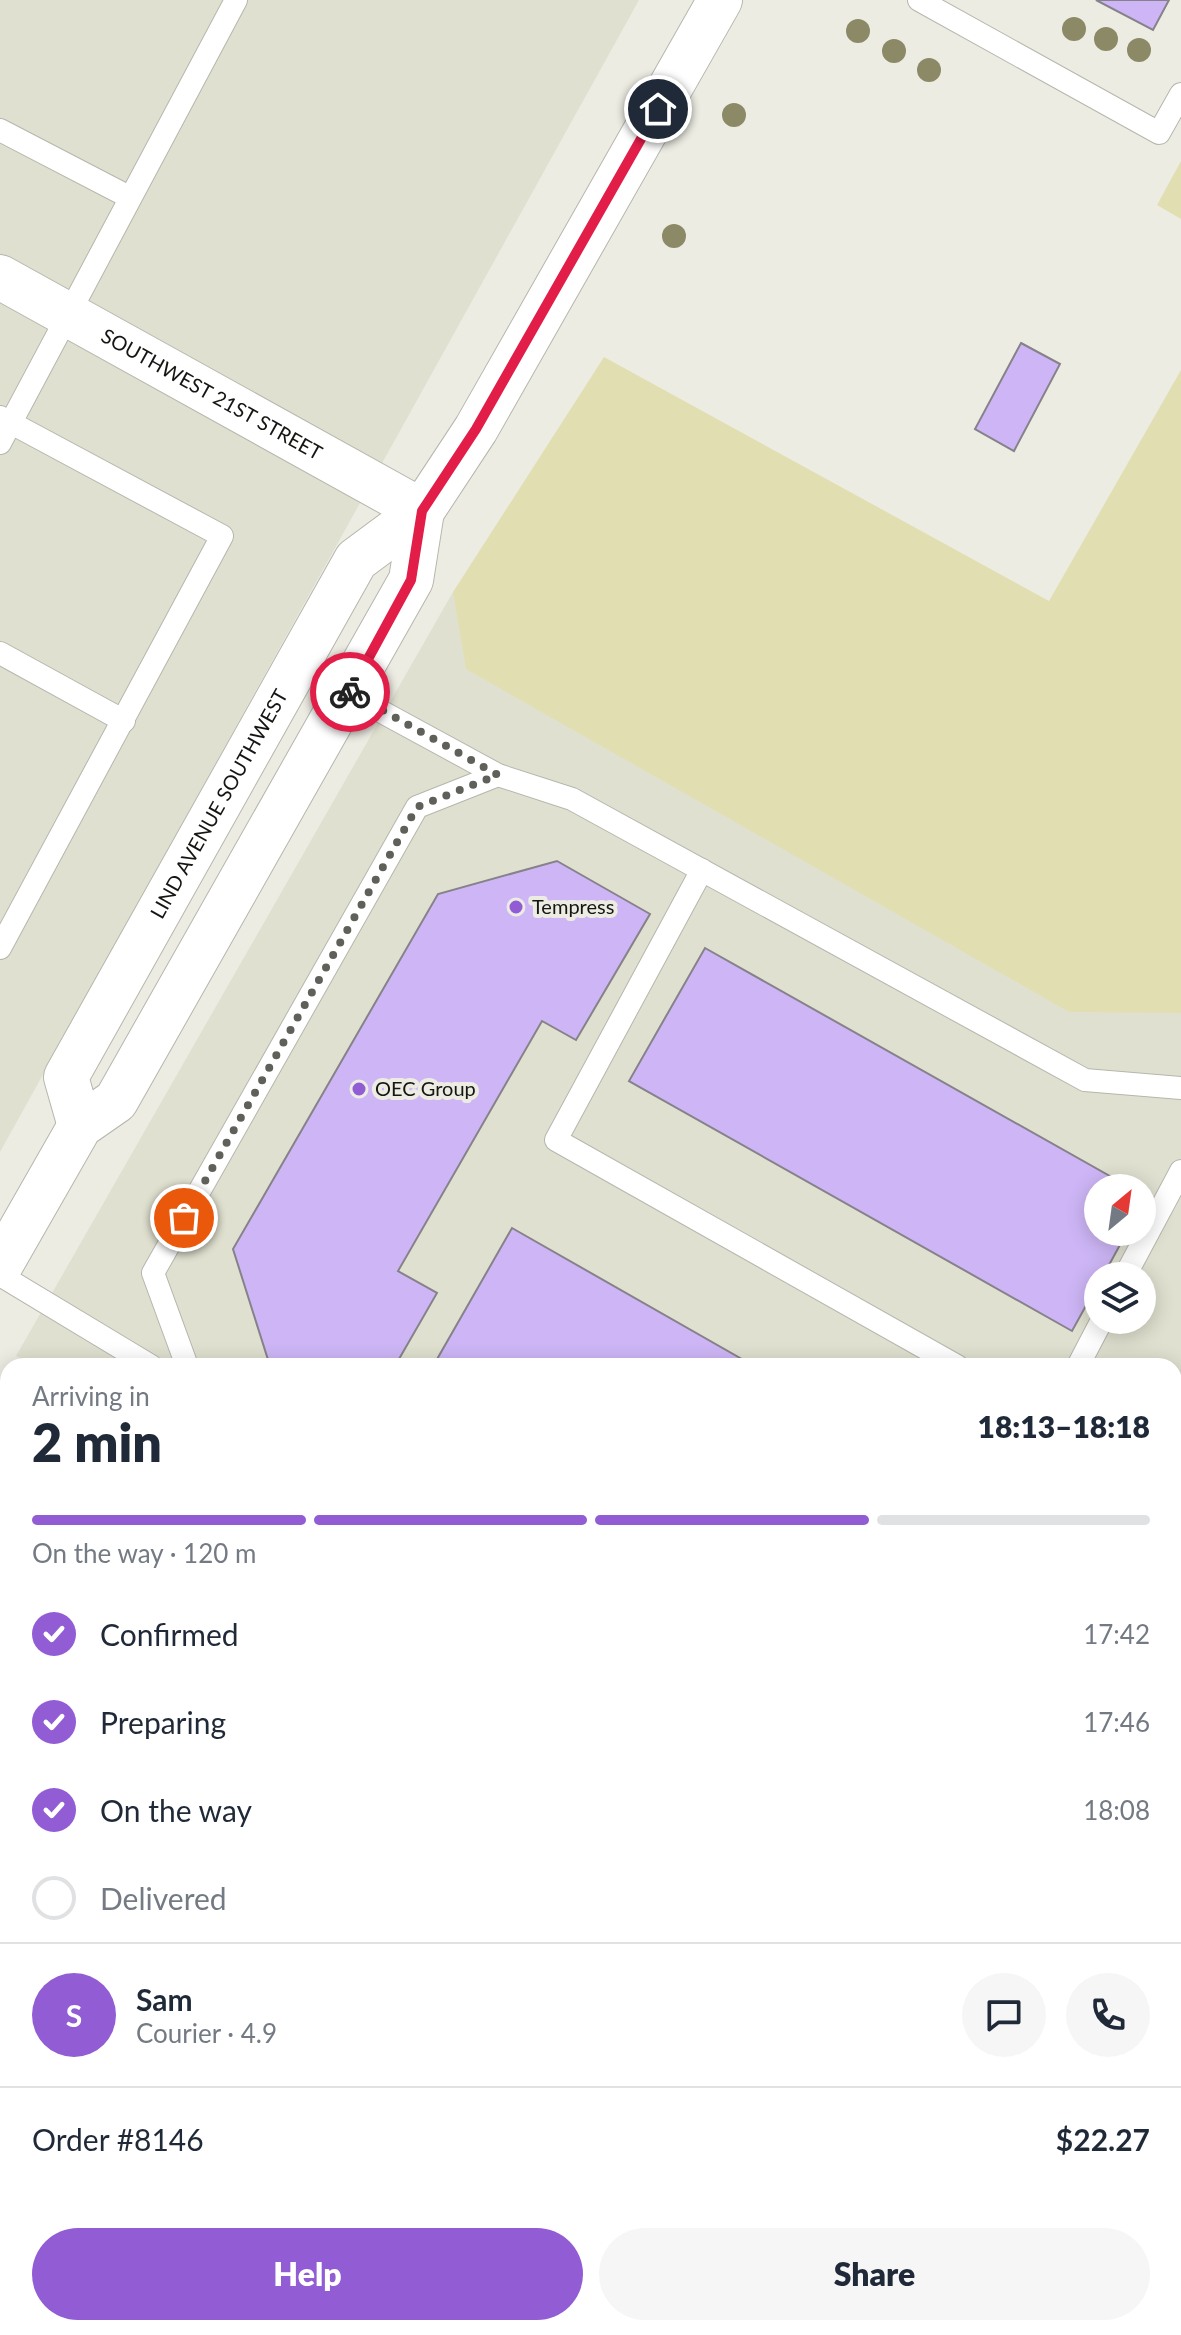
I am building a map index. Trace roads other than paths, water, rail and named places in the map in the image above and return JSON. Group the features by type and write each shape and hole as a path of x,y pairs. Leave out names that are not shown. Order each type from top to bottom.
{"main road":[{"name":"LIND AVENUE SOUTHWEST","path":"80,1126 66,1077 356,560 422,511 476,429 720,0"},
{"name":"SOUTHWEST 21ST STREET","path":"0,277 422,511"},
{"name":"LIND AVENUE SOUTHWEST","path":"0,1266 80,1126 116,1101 349,694 411,580 422,511"}],"lane":[{"path":"0,948 222,536 3,427 236,0"},
{"path":"919,0 1159,133 1181,94"},
{"path":"0,130 129,197"},
{"path":"0,653 124,721"},
{"path":"349,694 498,775 572,799 1085,1080 1181,1088"},
{"path":"184,1358 153,1273 417,807 498,775"},
{"path":"702,870 556,1140 943,1358"},
{"path":"1132,1262 1181,1171"},
{"path":"0,1275 138,1358"},
{"path":"1082,1358 1095,1334"}],"place":[{"name":"Tempress","path":"516,907"},
{"name":"OEC Group","path":"359,1089"}]}
